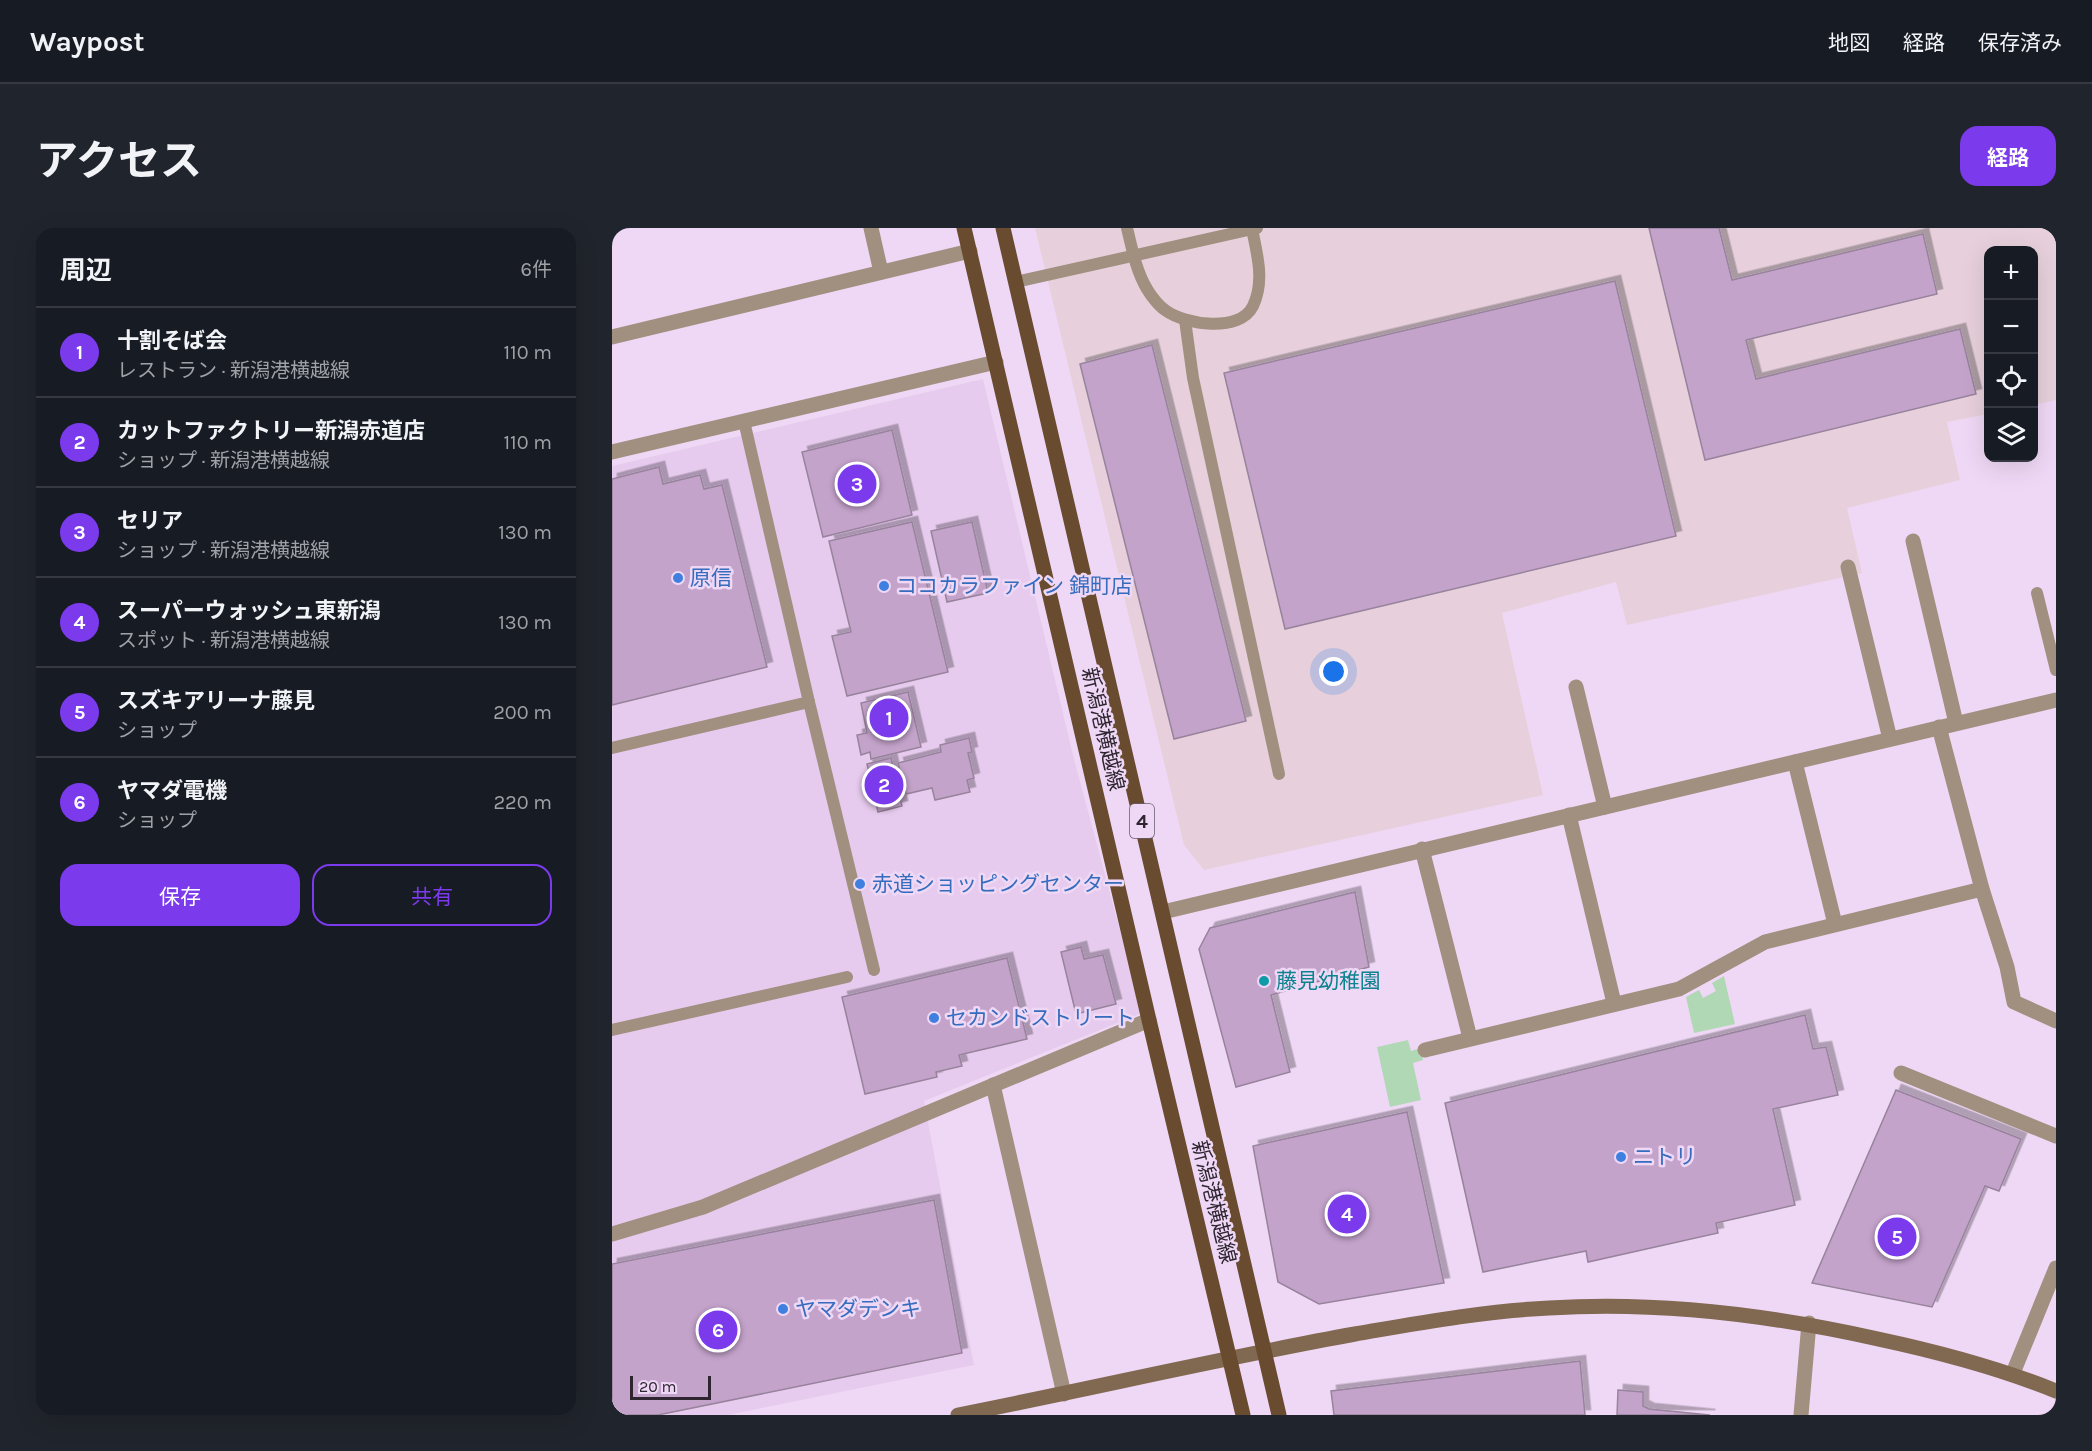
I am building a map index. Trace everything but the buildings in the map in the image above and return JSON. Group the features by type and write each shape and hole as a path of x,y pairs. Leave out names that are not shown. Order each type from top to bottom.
{"main road":[{"name":"新潟港横越線","path":"964,228 1244,1415"},
{"name":"新潟港横越線","path":"1003,228 1279,1415"}],"street":[{"path":"871,228 881,272"},
{"path":"612,337 970,251"},
{"path":"612,452 996,362"},
{"path":"1912,541 1956,723"},
{"path":"1848,567 1890,739"},
{"path":"1576,687 1605,807"},
{"path":"1163,912 2056,699"},
{"path":"1939,727 1982,889 2007,967 2014,1002 2056,1021"},
{"path":"1795,762 1835,924"},
{"path":"1569,815 1614,1003"},
{"path":"1422,849 1470,1038"},
{"path":"1425,1050 1679,989 1765,942 1982,889"},
{"path":"612,1234 703,1207 1149,1020"},
{"path":"1901,1073 2056,1136"},
{"path":"993,1085 1064,1394"},
{"path":"2013,1373 2056,1268"},
{"path":"958,1415 1265,1350 1456,1316 1551,1307 1636,1307 1728,1313 1809,1323 1909,1345 2013,1373 2056,1391"},
{"path":"1801,1415 1809,1323"}],"lane":[{"path":"1016,282 1134,256 1255,229 1259,276 1258,292 1252,308 1241,319 1214,325 1185,320 1164,310 1147,289 1134,256 1127,228"},
{"path":"1185,320 1193,378 1279,774"},
{"path":"744,421 874,970"},
{"path":"2037,593 2056,670"},
{"path":"612,748 809,702"},
{"path":"612,1030 847,977"}],"shaded area":[{"path":"1035,228 2056,228 2056,400 2038,404 2038,246 1984,246 1984,415 1947,422 1960,480 1847,508 1862,573 1627,625 1616,582 1502,613 1543,795 1204,870 1184,845"},
{"name":"赤道ショッピングセンター","path":"983,379 1073,755 1142,1013 924,1101 974,1365 728,1415 612,1415 612,466"}],"green space":[{"path":"1724,976 1735,1024 1694,1033 1686,997 1699,990 1703,998 1716,991 1712,983"},
{"path":"1408,1040 1411,1051 1421,1048 1423,1060 1413,1063 1421,1100 1390,1107 1377,1047"}],"place":[{"name":"セリア","path":"857,484"},
{"name":"原信","path":"678,578"},
{"name":"ココカラファイン 錦町店","path":"884,586"},
{"name":"十割そば会","path":"889,718"},
{"name":"カットファクトリー新潟赤道店","path":"884,785"},
{"name":"赤道ショッピングセンター","path":"860,884"},
{"name":"藤見幼稚園","path":"1264,981"},
{"name":"セカンドストリート","path":"934,1018"},
{"name":"ニトリ","path":"1621,1157"},
{"name":"スーパーウォッシュ東新潟","path":"1347,1214"},
{"name":"スズキアリーナ藤見","path":"1897,1237"},
{"name":"ヤマダデンキ","path":"783,1309"},
{"name":"ヤマダ電機","path":"718,1330"}]}
